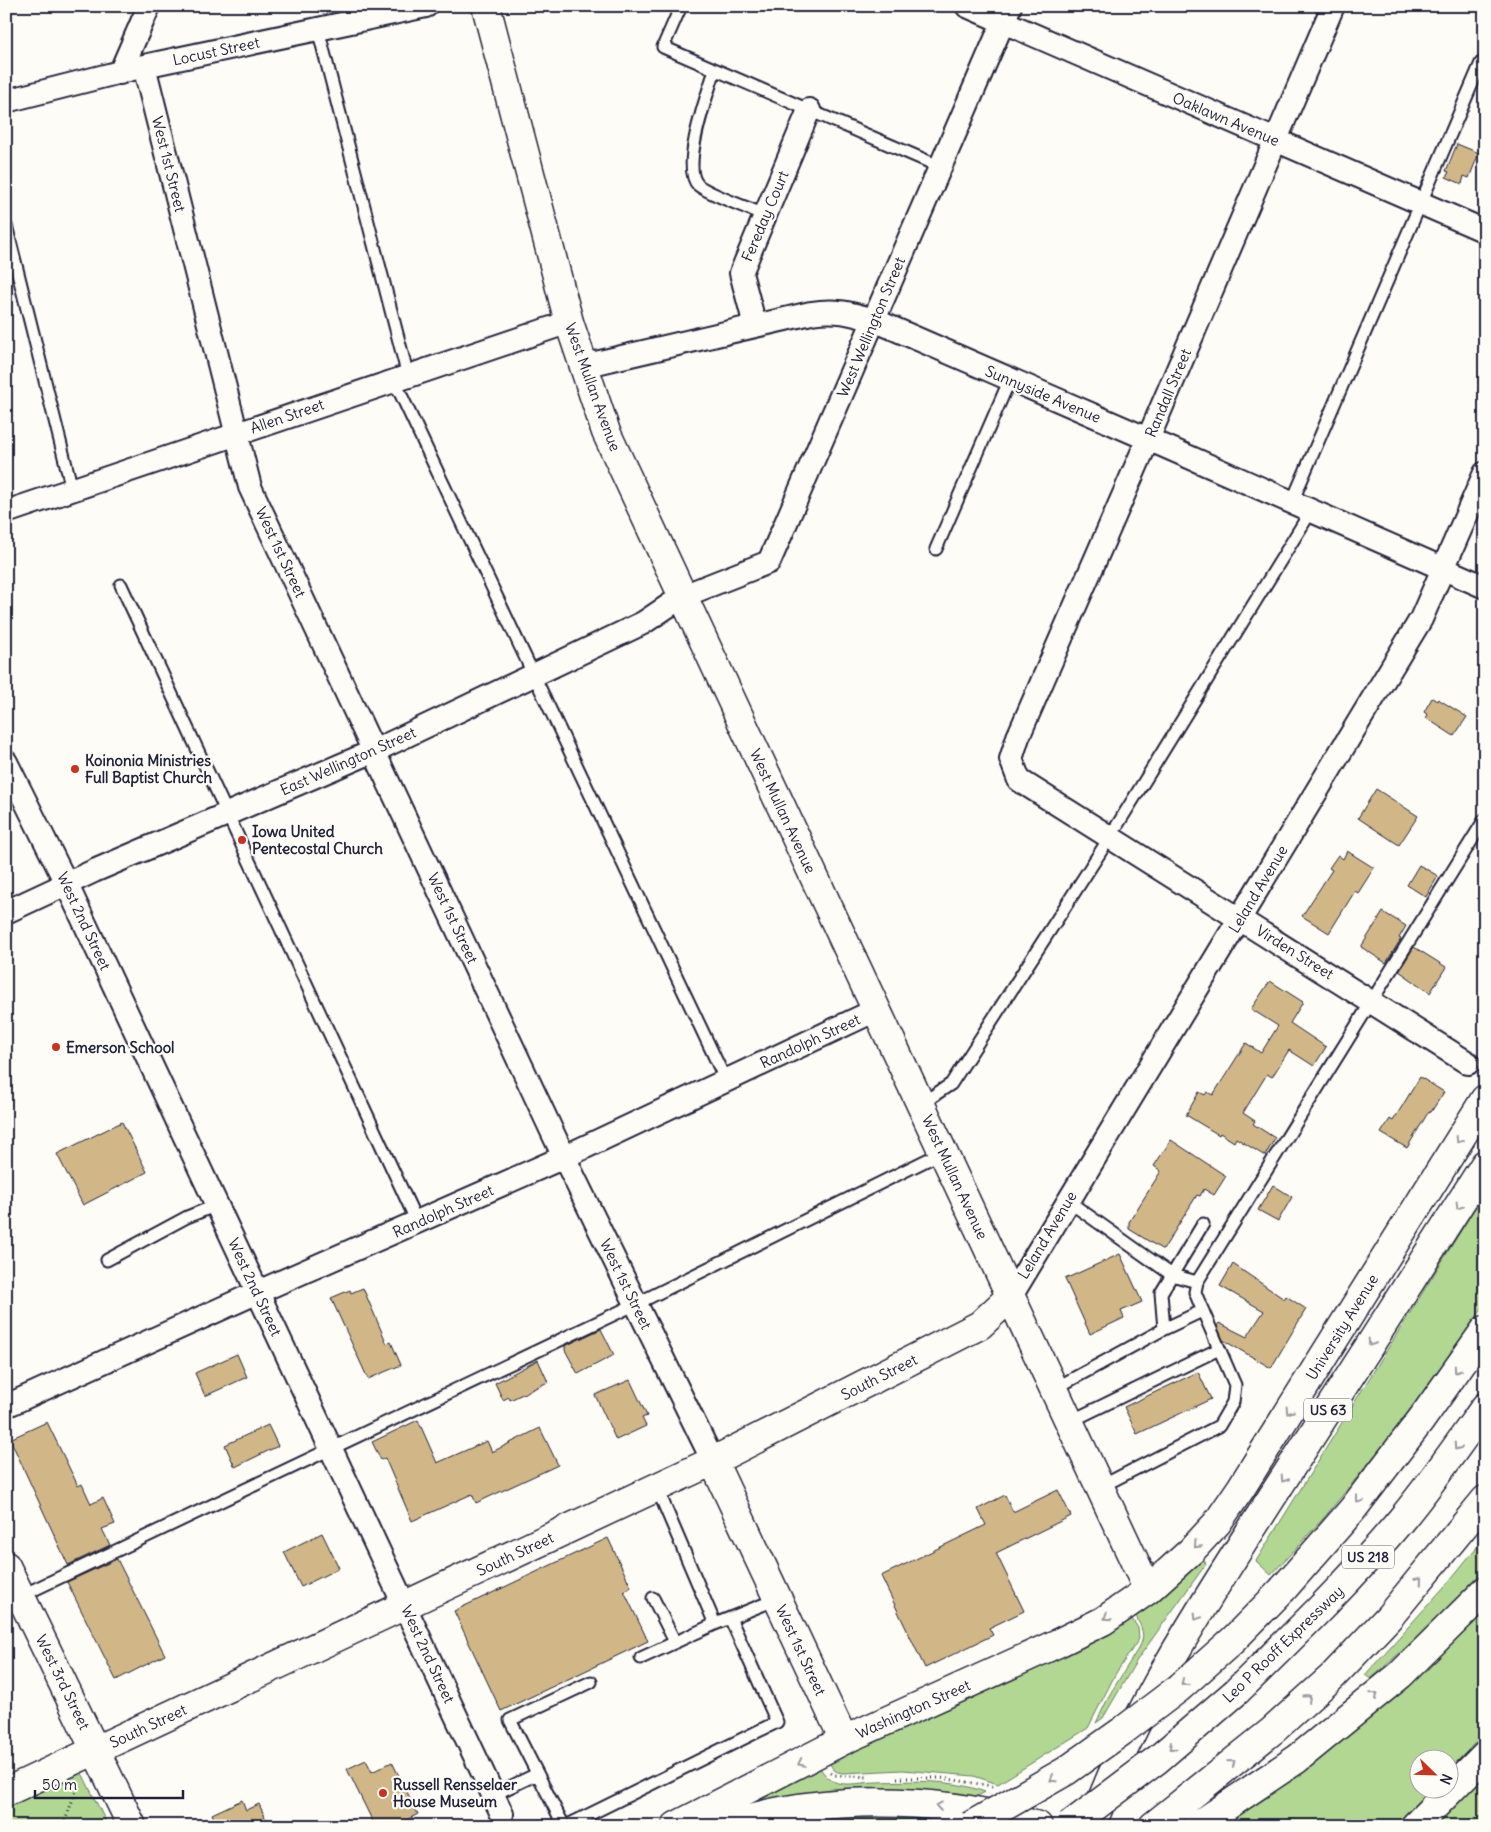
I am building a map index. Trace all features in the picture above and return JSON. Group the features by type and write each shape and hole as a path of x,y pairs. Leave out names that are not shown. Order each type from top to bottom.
{"main road":[{"name":"West Mullan Avenue","path":"486,6 568,322 606,432 1148,1590"},
{"name":"University Avenue","path":"1148,1590 1191,1551 1217,1523 1241,1488 1485,1098"},
{"name":"US 63","path":"1092,1826 1104,1792 1138,1719 1173,1656 1228,1566 1485,1164"},
{"name":"South Street","path":"6,1792 713,1461 980,1326 1011,1296"},
{"path":"970,1826 1066,1771 1179,1688 1233,1640 1283,1589 1352,1510 1421,1420 1485,1330"},
{"name":"Leo P Rooff Expressway","path":"1069,1826 1158,1759 1236,1692 1348,1580 1395,1526 1453,1453 1485,1407"},
{"name":"West 1st Street","path":"713,1461 844,1740"},
{"path":"1153,1826 1272,1731 1332,1677 1389,1617 1485,1500"},
{"name":"West 3rd Street","path":"6,1566 14,1600 96,1750 132,1826"},
{"name":"Washington Street","path":"676,1826 844,1740 1103,1621 1148,1590"},
{"path":"1197,1826 1297,1760 1400,1675 1485,1591"},
{"path":"1415,1826 1485,1755"},
{"path":"722,1826 746,1818 806,1808 864,1802 929,1804 976,1811 1038,1826"}],"street":[{"path":"120,73 149,6"},
{"name":"Locust Street","path":"6,101 144,66 426,6"},
{"name":"Oaklawn Avenue","path":"968,6 1007,14 1276,140 1485,231"},
{"name":"Randall Street","path":"1019,780 1012,759 1018,737 1333,6"},
{"name":"West Wellington Street","path":"683,596 769,562 1007,14"},
{"name":"West 1st Street","path":"144,66 250,487 564,1157 713,1461"},
{"name":"Fereday Court","path":"755,325 741,273 809,110"},
{"name":"Sunnyside Avenue","path":"583,366 755,325 828,310 846,311 874,320 1485,587"},
{"name":"Allen Street","path":"6,512 568,322"},
{"name":"Leland Avenue","path":"1011,1296 1422,619 1485,472"},
{"name":"East Wellington Street","path":"6,912 66,883 374,751 643,623 683,596"},
{"name":"West 2nd Street","path":"6,762 66,883 497,1805"},
{"name":"Virden Street","path":"1019,780 1468,1063"},
{"name":"Randolph Street","path":"6,1406 564,1157 876,1010"}],"lane":[{"path":"681,6 663,47 941,167"},
{"path":"318,29 401,378 535,674 726,1081"},
{"path":"921,1104 951,1084 1110,837 1301,507 1422,204 1481,63"},
{"path":"714,70 692,151 692,173 698,185 765,215"},
{"path":"6,225 72,489"},
{"path":"936,549 1010,380"},
{"path":"121,585 417,1222"},
{"path":"1100,1488 1219,1426 1233,1402 1235,1385 1202,1311 1195,1292 1197,1282 1485,819"},
{"path":"14,1600 636,1304 943,1152"},
{"path":"1068,1201 1172,1275 1197,1282"},
{"path":"107,1260 187,1217 217,1205"},
{"path":"1164,1329 1161,1293 1203,1224"},
{"path":"1054,1389 1164,1329 1202,1311"},
{"path":"1070,1422 1219,1349"},
{"path":"657,1488 714,1624"},
{"path":"653,1598 675,1642"},
{"path":"642,1658 714,1624 777,1599"},
{"path":"592,1682 510,1720 565,1826 777,1722 730,1618"},
{"path":"497,1805 537,1774"}],"path":[{"path":"63,1826 77,1788"}],"green space":[{"path":"1485,1192 1485,1304 1457,1346 1386,1442 1323,1519 1271,1575 1256,1561"},
{"path":"1485,1537 1485,1569 1428,1627 1371,1679 1365,1675 1445,1586"},
{"path":"1203,1558 1206,1564 1137,1660 1103,1718 1096,1723 1110,1694 1141,1644 1143,1635 1135,1613"},
{"path":"1485,1606 1485,1736 1458,1763 1458,1750 1408,1750 1408,1800 1421,1800 1396,1826 1221,1826"},
{"path":"1130,1616 1138,1628 1139,1639 1116,1673 1088,1728 998,1784 974,1776 903,1770 843,1773 835,1771 831,1766 829,1761"},
{"path":"818,1765 829,1778 842,1784 918,1781 959,1785 985,1792 978,1796 910,1789 863,1790 722,1814"},
{"path":"80,1769 108,1826 6,1826 6,1803"},
{"path":"1485,1772 1485,1826 1431,1826 1458,1800"},
{"path":"882,1813 934,1818 919,1826 775,1826"}],"building":[{"path":"1457,144 1479,153 1469,178 1464,176 1462,184 1446,177 1449,172 1446,171"},
{"path":"1432,698 1437,701 1438,699 1467,717 1454,736 1426,718 1428,715 1424,712"},
{"path":"1376,789 1418,816 1399,845 1358,818"},
{"path":"1347,851 1374,868 1358,893 1355,891 1329,933 1302,916 1332,870 1329,868 1338,855 1343,859"},
{"path":"1419,865 1438,876 1426,897 1407,885"},
{"path":"1383,912 1406,926 1399,938 1401,939 1386,963 1361,947"},
{"path":"1414,947 1446,967 1430,993 1399,971"},
{"path":"1270,981 1303,1002 1290,1023 1326,1047 1314,1066 1289,1050 1272,1077 1267,1074 1243,1113 1255,1121 1253,1124 1275,1138 1265,1156 1236,1138 1234,1142 1186,1115 1199,1092 1205,1095 1207,1092 1213,1095 1246,1043 1261,1053 1278,1026 1251,1009"},
{"path":"1420,1077 1444,1092 1431,1112 1429,1111 1407,1148 1381,1133 1390,1119 1393,1121"},
{"path":"122,1122 147,1172 83,1205 57,1154"},
{"path":"1171,1140 1226,1176 1214,1195 1204,1189 1200,1196 1197,1195 1163,1250 1129,1229 1129,1222 1161,1171 1154,1166"},
{"path":"1273,1185 1292,1197 1278,1221 1258,1210"},
{"path":"1120,1254 1142,1302 1121,1311 1124,1318 1090,1334 1065,1279"},
{"path":"1233,1264 1284,1299 1286,1296 1306,1309 1271,1368 1223,1340 1217,1326 1219,1323 1247,1337 1264,1311 1220,1286"},
{"path":"363,1288 387,1344 391,1342 401,1365 368,1379 331,1298 350,1290 351,1293"},
{"path":"601,1329 614,1355 578,1374 565,1350 565,1346"},
{"path":"237,1354 247,1377 205,1396 195,1373"},
{"path":"538,1360 548,1382 510,1400 509,1397 503,1400 495,1383"},
{"path":"1198,1372 1211,1399 1137,1434 1124,1407"},
{"path":"630,1380 647,1416 642,1418 646,1426 616,1440 595,1395"},
{"path":"418,1420 437,1463 487,1441 492,1452 540,1428 558,1465 476,1503 472,1494 412,1521 385,1458 381,1460 372,1442"},
{"path":"47,1422 78,1486 82,1484 91,1504 103,1498 115,1524 102,1529 110,1545 68,1565 10,1439"},
{"path":"268,1425 278,1446 235,1467 225,1445"},
{"path":"1058,1490 1071,1516 996,1553 1024,1611 989,1628 993,1635 925,1668 881,1576 986,1525 978,1509 1005,1495 1013,1512"},
{"path":"322,1533 339,1568 301,1587 284,1552"},
{"path":"608,1538 631,1587 624,1591 648,1641 501,1711 454,1611"},
{"path":"117,1559 165,1655 116,1680 67,1582"},
{"name":"Russell Rensselaer House Museum","path":"366,1760 372,1772 392,1762 418,1814 395,1826 375,1826 347,1769"},
{"path":"242,1800 246,1810 259,1804 269,1826 209,1826 216,1823 212,1814"}],"place":[{"name":"Koinonia Ministries Full Baptist Church","path":"75,769"},
{"name":"Iowa United Pentecostal Church","path":"242,840"},
{"name":"Emerson School","path":"56,1047"},
{"name":"Russell Rensselaer House Museum","path":"383,1793"}]}
